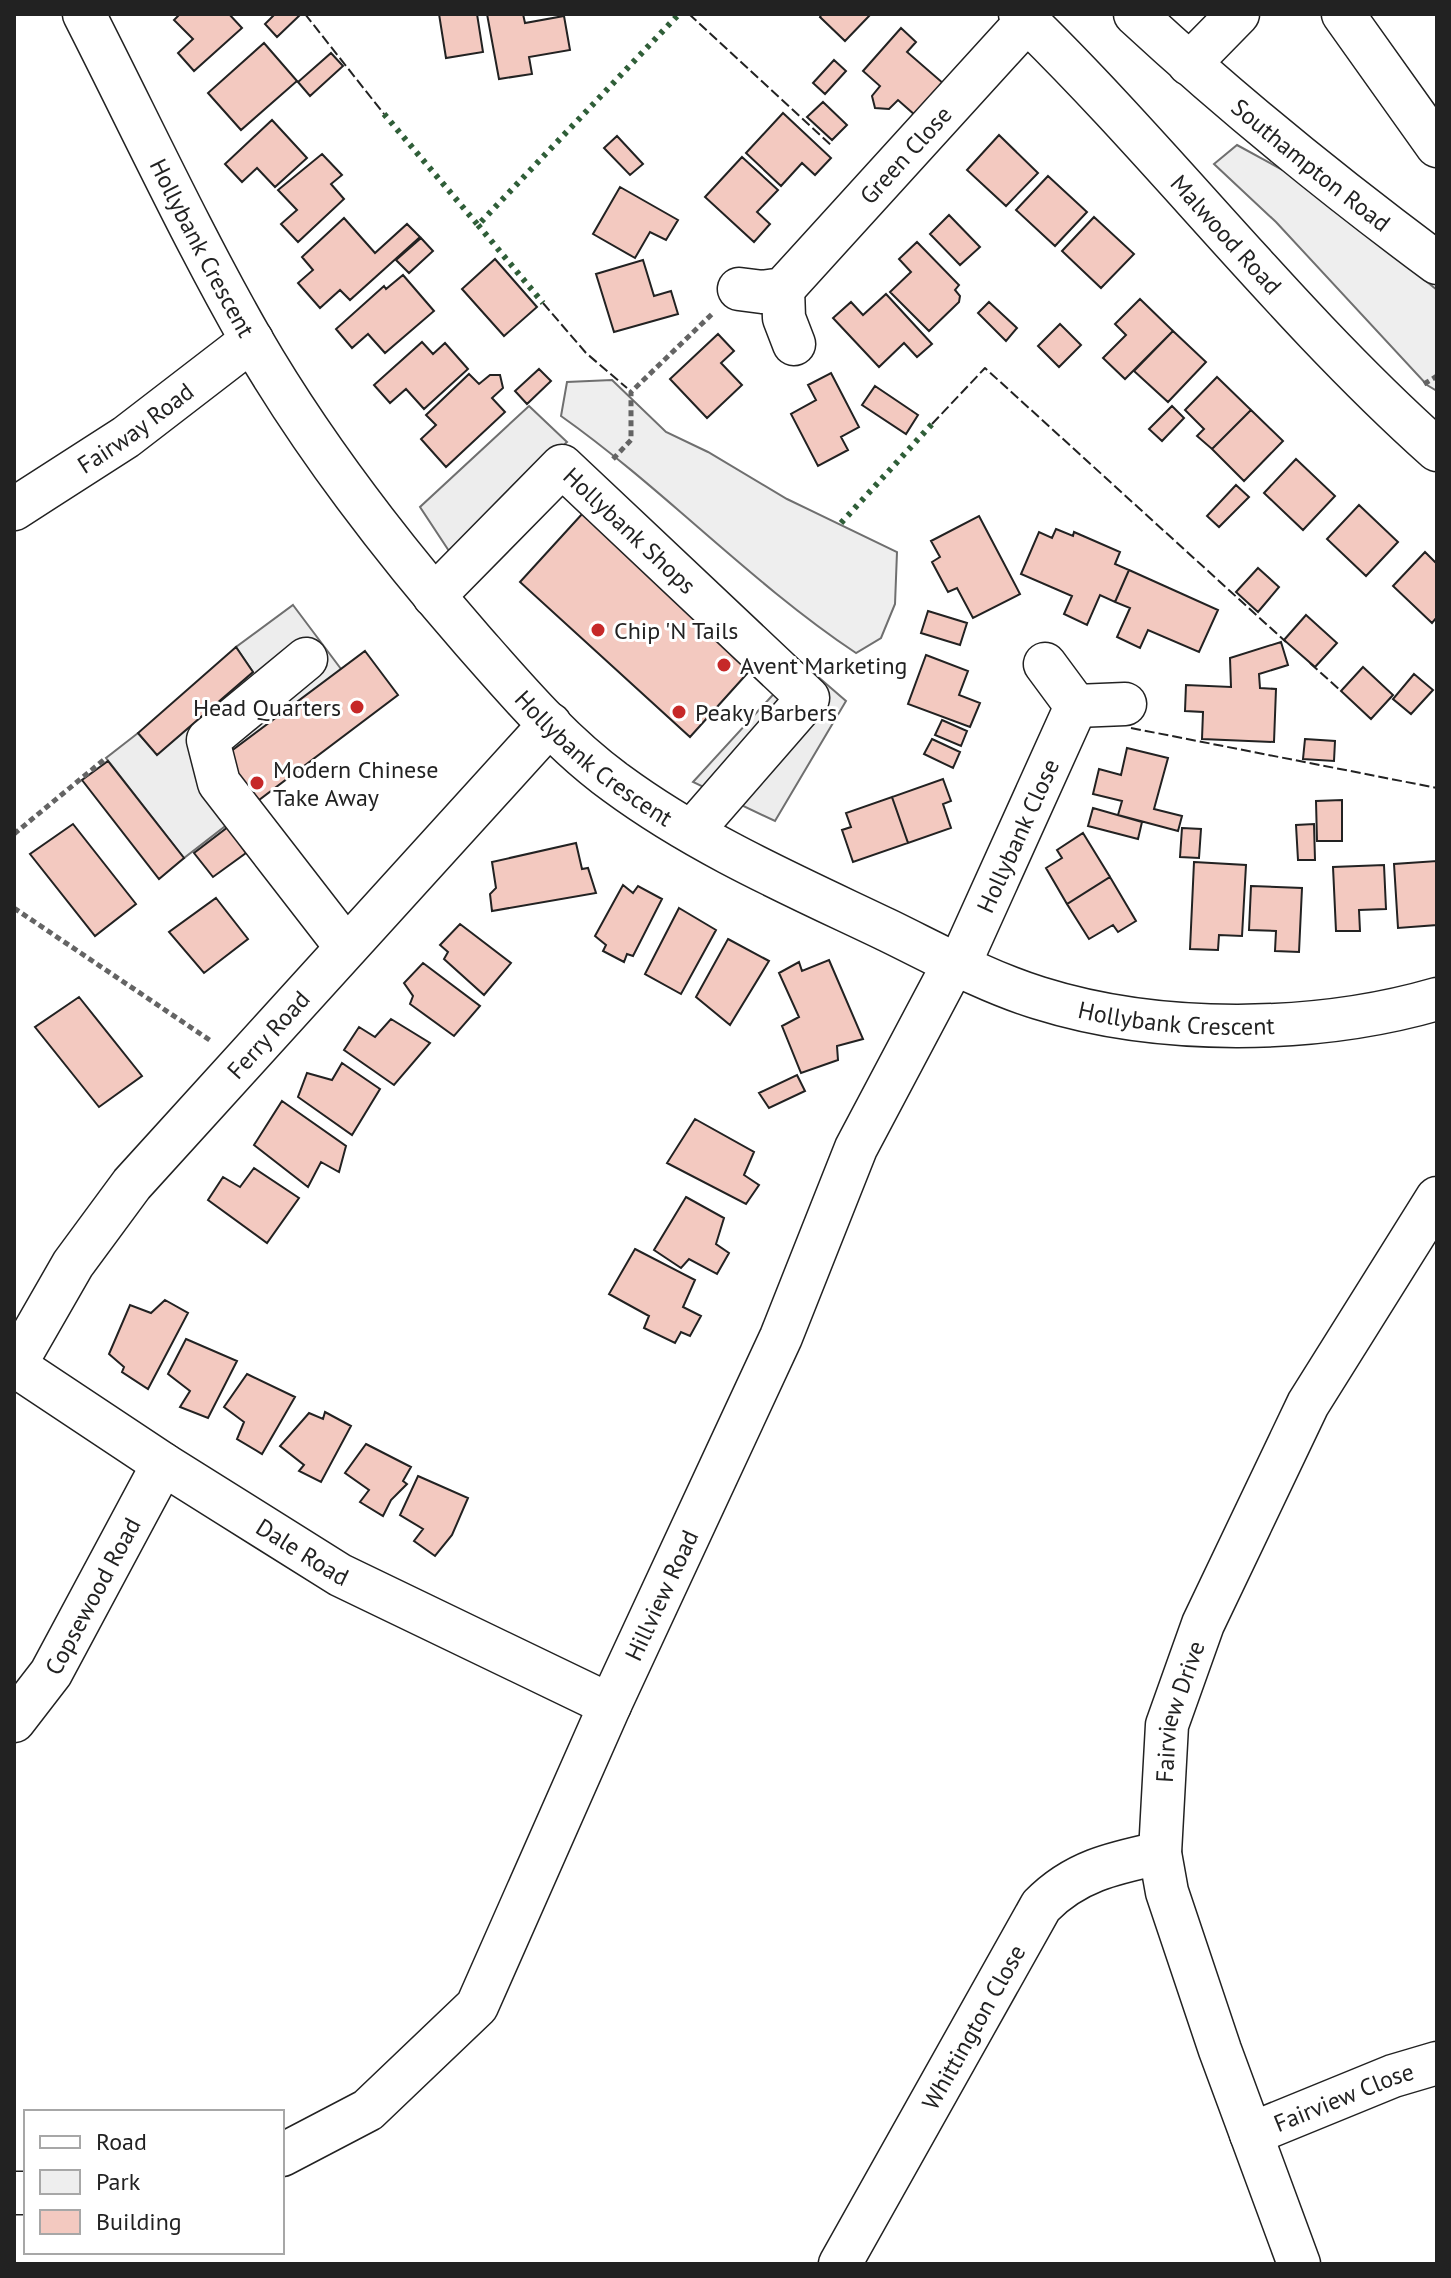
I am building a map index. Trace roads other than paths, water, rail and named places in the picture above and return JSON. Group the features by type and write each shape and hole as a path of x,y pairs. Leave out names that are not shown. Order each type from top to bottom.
{"street":[{"name":"Hollybank Crescent","path":"84,14 252,340 362,507 434,596 550,724 613,782 806,894 956,964 1040,999 1140,1020 1242,1024 1331,1018 1437,999"},
{"name":"Southampton Road","path":"1135,14 1189,64 1345,195 1437,263"},
{"path":"1189,64 1238,14"},
{"path":"1343,14 1437,146"},
{"name":"Green Close","path":"783,289 1024,18"},
{"name":"Malwood Road","path":"1024,18 1098,90 1344,362 1437,450"},
{"path":"739,289 762,292 783,289 784,318 794,344"},
{"name":"Fairway Road","path":"14,509 126,437 252,340"},
{"name":"Hollybank Shops","path":"434,596 562,466 808,698 693,830"},
{"path":"306,659 208,740 219,783 346,947"},
{"path":"1045,664 1076,706 1125,704"},
{"name":"Hollybank Close","path":"956,964 1076,706"},
{"name":"Ferry Road","path":"14,1365 73,1264 132,1184 550,724"},
{"name":"Hillview Road","path":"284,2154 368,2110 477,2006 610,1705 781,1337 856,1148 956,964"},
{"name":"Fairview Drive","path":"1299,2264 1167,1892 1160,1853 1167,1725 1203,1624 1308,1404 1437,1198"},
{"name":"Dale Road","path":"14,1365 163,1464 340,1575 610,1705"},
{"name":"Copsewood Road","path":"14,1721 51,1673 163,1464"},
{"name":"Whittington Close","path":"840,2264 1041,1906 1068,1882 1086,1873 1160,1853"},
{"name":"Fairview Close","path":"1251,2134 1393,2076 1437,2063"}],"place":[{"name":"Chip 'N Tails","path":"598,630"},
{"name":"Avent Marketing","path":"724,665"},
{"name":"Head Quarters","path":"357,707"},
{"name":"Peaky Barbers","path":"679,712"},
{"name":"Modern Chinese Take Away","path":"257,783"}]}
